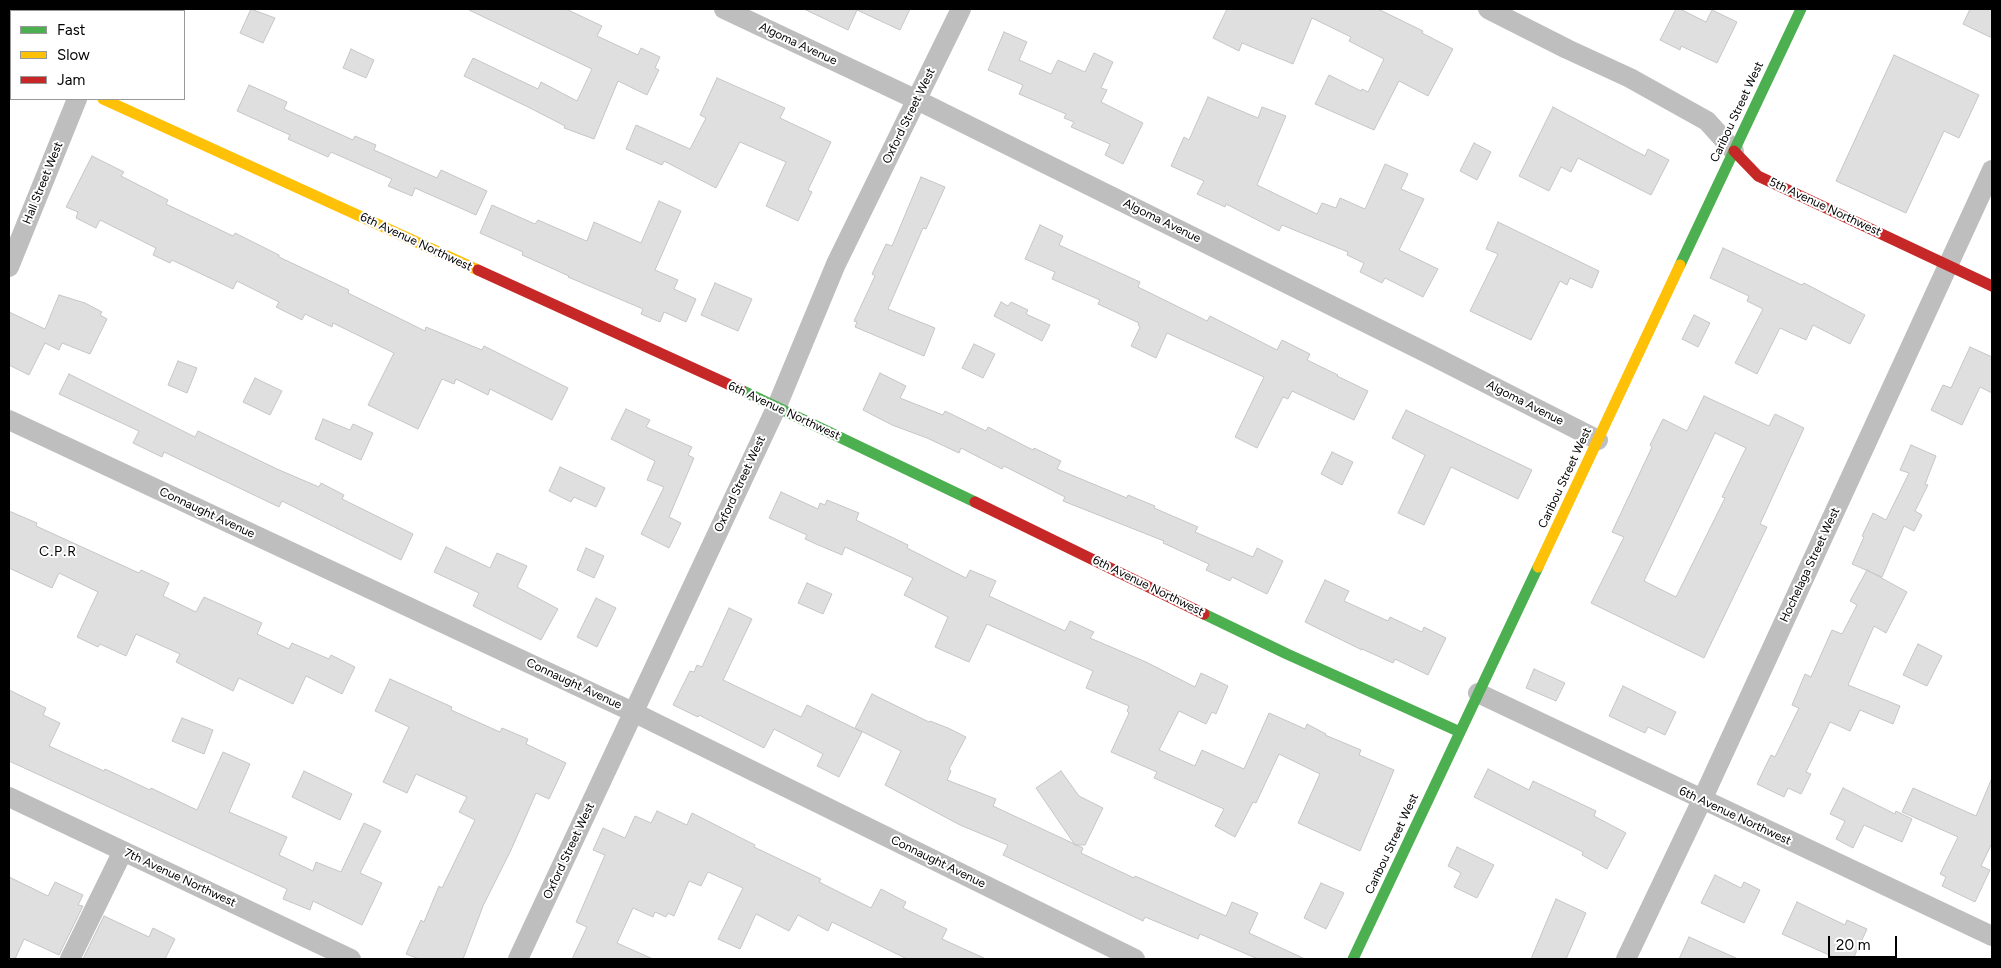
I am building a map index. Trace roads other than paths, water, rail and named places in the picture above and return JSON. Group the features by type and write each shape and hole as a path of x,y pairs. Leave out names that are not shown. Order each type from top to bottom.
{"street":[{"name":"Algoma Avenue","path":"724,9 917,100 1598,440"},
{"name":"Oxford Street West","path":"518,959 776,406 836,264 961,9"},
{"name":"5th Avenue Northwest","path":"1488,9 1630,78 1698,116 1706,121 1758,176 1949,264 1992,286"},
{"name":"Caribou Street West","path":"1353,959 1801,9"},
{"name":"Hall Street West","path":"9,267 77,100"},
{"name":"6th Avenue Northwest","path":"105,100 776,406 1287,654 1460,732"},
{"name":"Hochelaga Street West","path":"1626,959 1702,800 1992,170"},
{"name":"Connaught Avenue","path":"9,420 633,712 1135,959"},
{"name":"6th Avenue Northwest","path":"1478,693 1992,936"},
{"name":"7th Avenue Northwest","path":"9,797 351,959"},
{"path":"70,959 122,851"}],"district":[{"name":"C.P.R","path":"58,552"}]}
